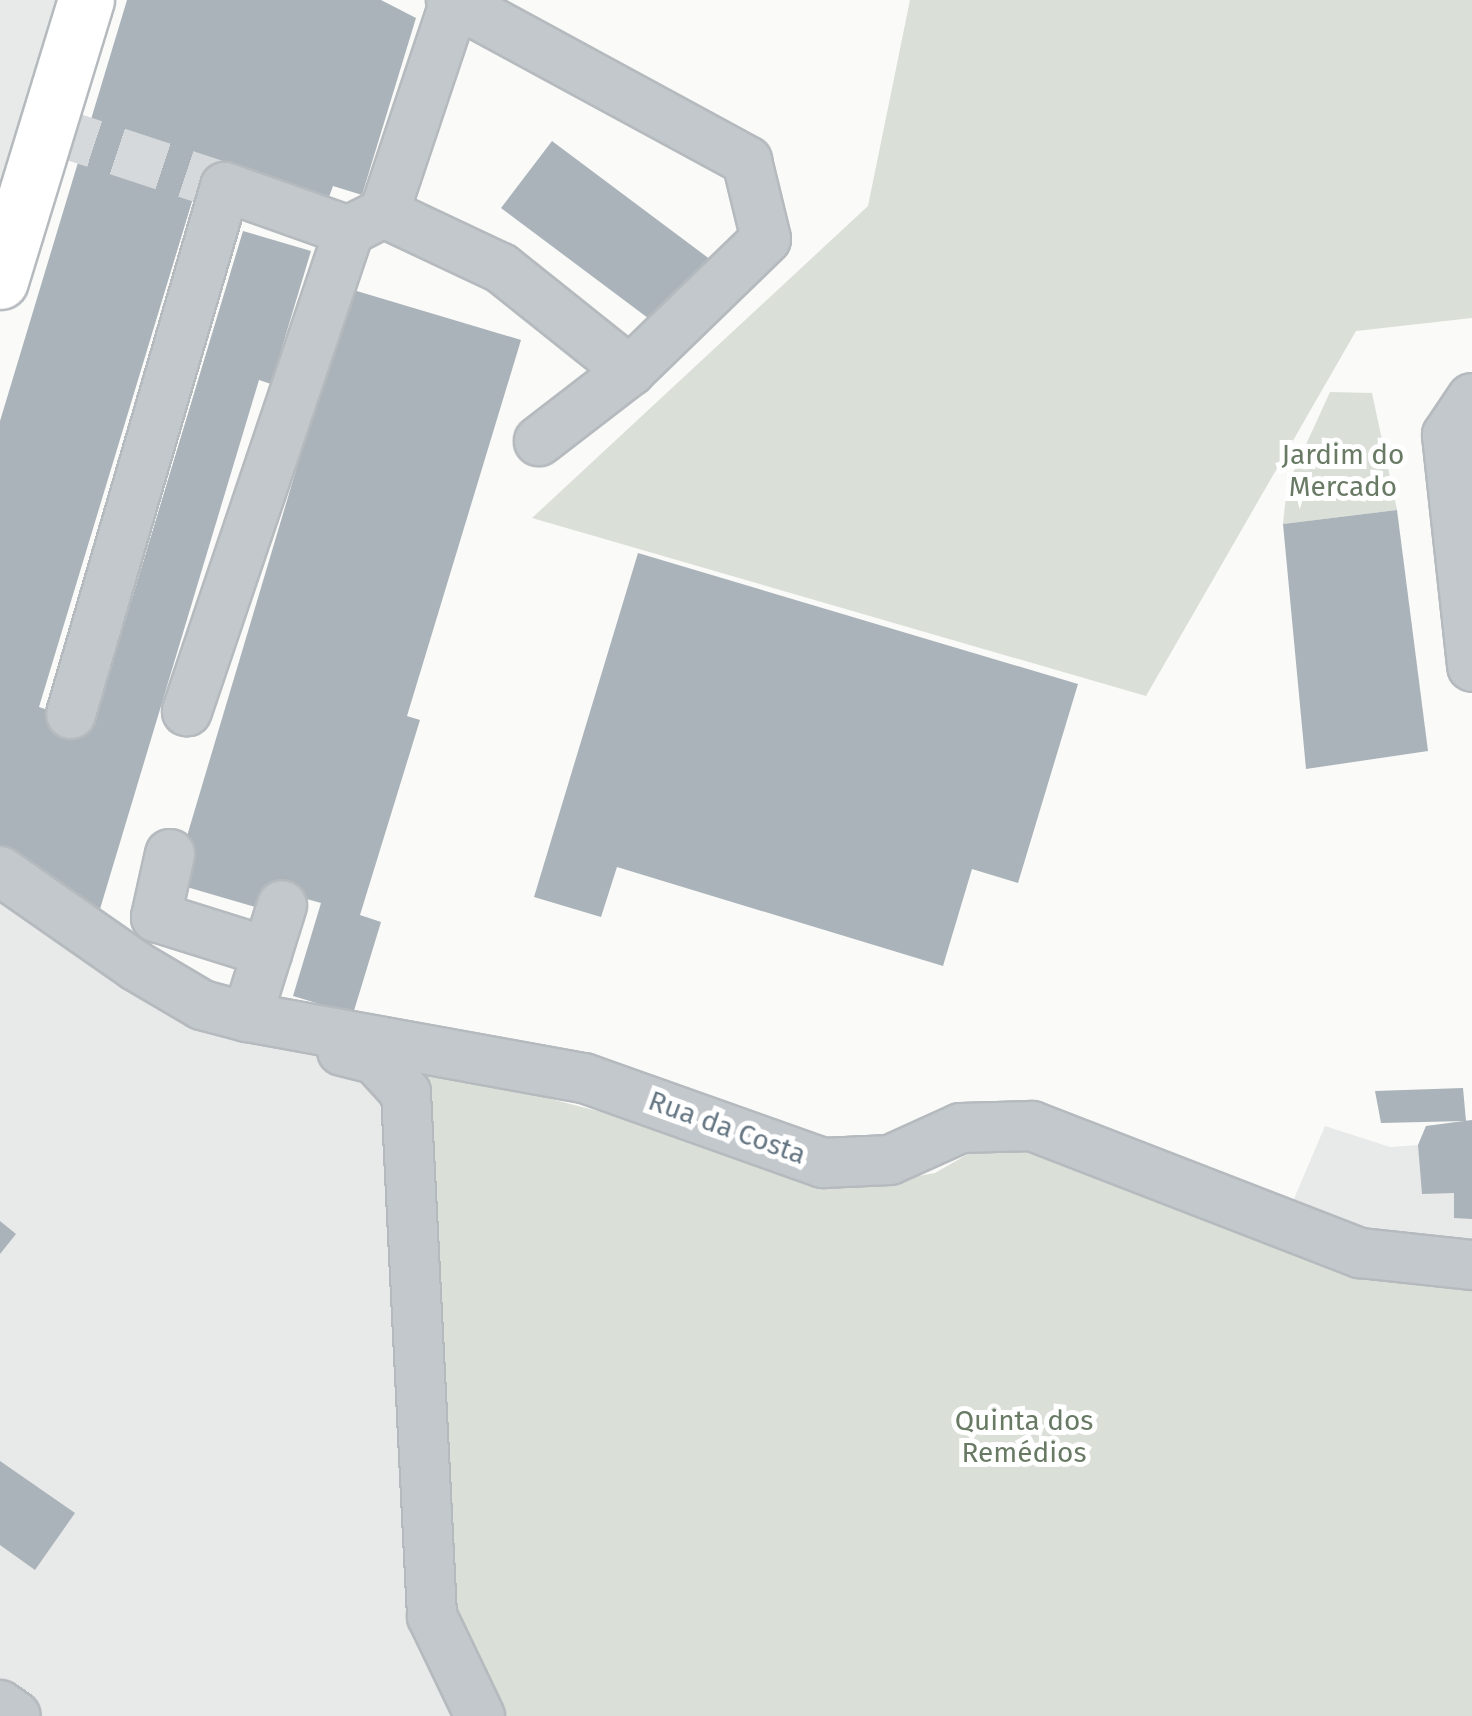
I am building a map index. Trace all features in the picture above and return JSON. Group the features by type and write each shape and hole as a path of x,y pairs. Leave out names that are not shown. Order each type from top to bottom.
{"main road":[{"path":"0,281 86,0"}],"street":[{"path":"187,711 366,222 453,1 747,161 766,239 630,371 539,440"},
{"path":"71,714 225,187 366,222 501,268 630,371"},
{"path":"1472,398 1446,434 1472,667"},
{"path":"170,854 156,917 268,952"},
{"name":"Rua da Costa","path":"0,871 136,966 202,1005 248,1018 584,1078 823,1163 890,1160 961,1128 1032,1126 1360,1253 1472,1265"},
{"path":"0,903 151,1001 375,1059 396,1074 406,1093 432,1616 480,1716"},
{"path":"248,1018 282,905"},
{"path":"0,1705 16,1716"}],"shaded area":[{"path":"0,0 64,0 0,225"},
{"path":"0,885 109,962 414,1064 498,1716 0,1716"},
{"path":"1472,1120 1472,1242 1337,1227 1290,1208 1325,1126 1390,1147 1418,1145 1426,1126"}],"green space":[{"path":"910,0 1472,0 1472,318 1356,331 1146,696 532,518 868,206"},
{"name":"Jardim do Mercado","path":"1330,392 1372,393 1397,510 1283,524 1287,486"},
{"name":"Quinta dos Remédios","path":"414,1064 878,1183 935,1173 989,1142 1034,1141 1472,1287 1472,1716 498,1716 451,1614"}],"building":[{"path":"127,0 381,0 416,18 362,195 333,186 328,200 204,162 39,707 94,725 243,231 311,251 271,384 259,380 97,919 0,851 0,421"},
{"path":"552,141 715,263 664,330 501,208"},
{"path":"350,289 521,340 407,716 420,720 360,915 381,922 353,1014 293,996 321,903 264,887 259,908 173,883"},
{"path":"1397,510 1428,751 1306,769 1283,524"},
{"path":"638,553 1078,684 1018,883 972,869 943,966 617,867 601,917 534,897"},
{"path":"1463,1088 1466,1121 1381,1123 1375,1091"},
{"path":"1472,1120 1472,1219 1454,1218 1454,1193 1422,1194 1418,1145 1426,1126"},
{"path":"0,1221 16,1234 0,1254"},
{"path":"0,1461 75,1513 35,1570 0,1545"}],"tunnel":[{"path":"49,129 225,187"}]}
